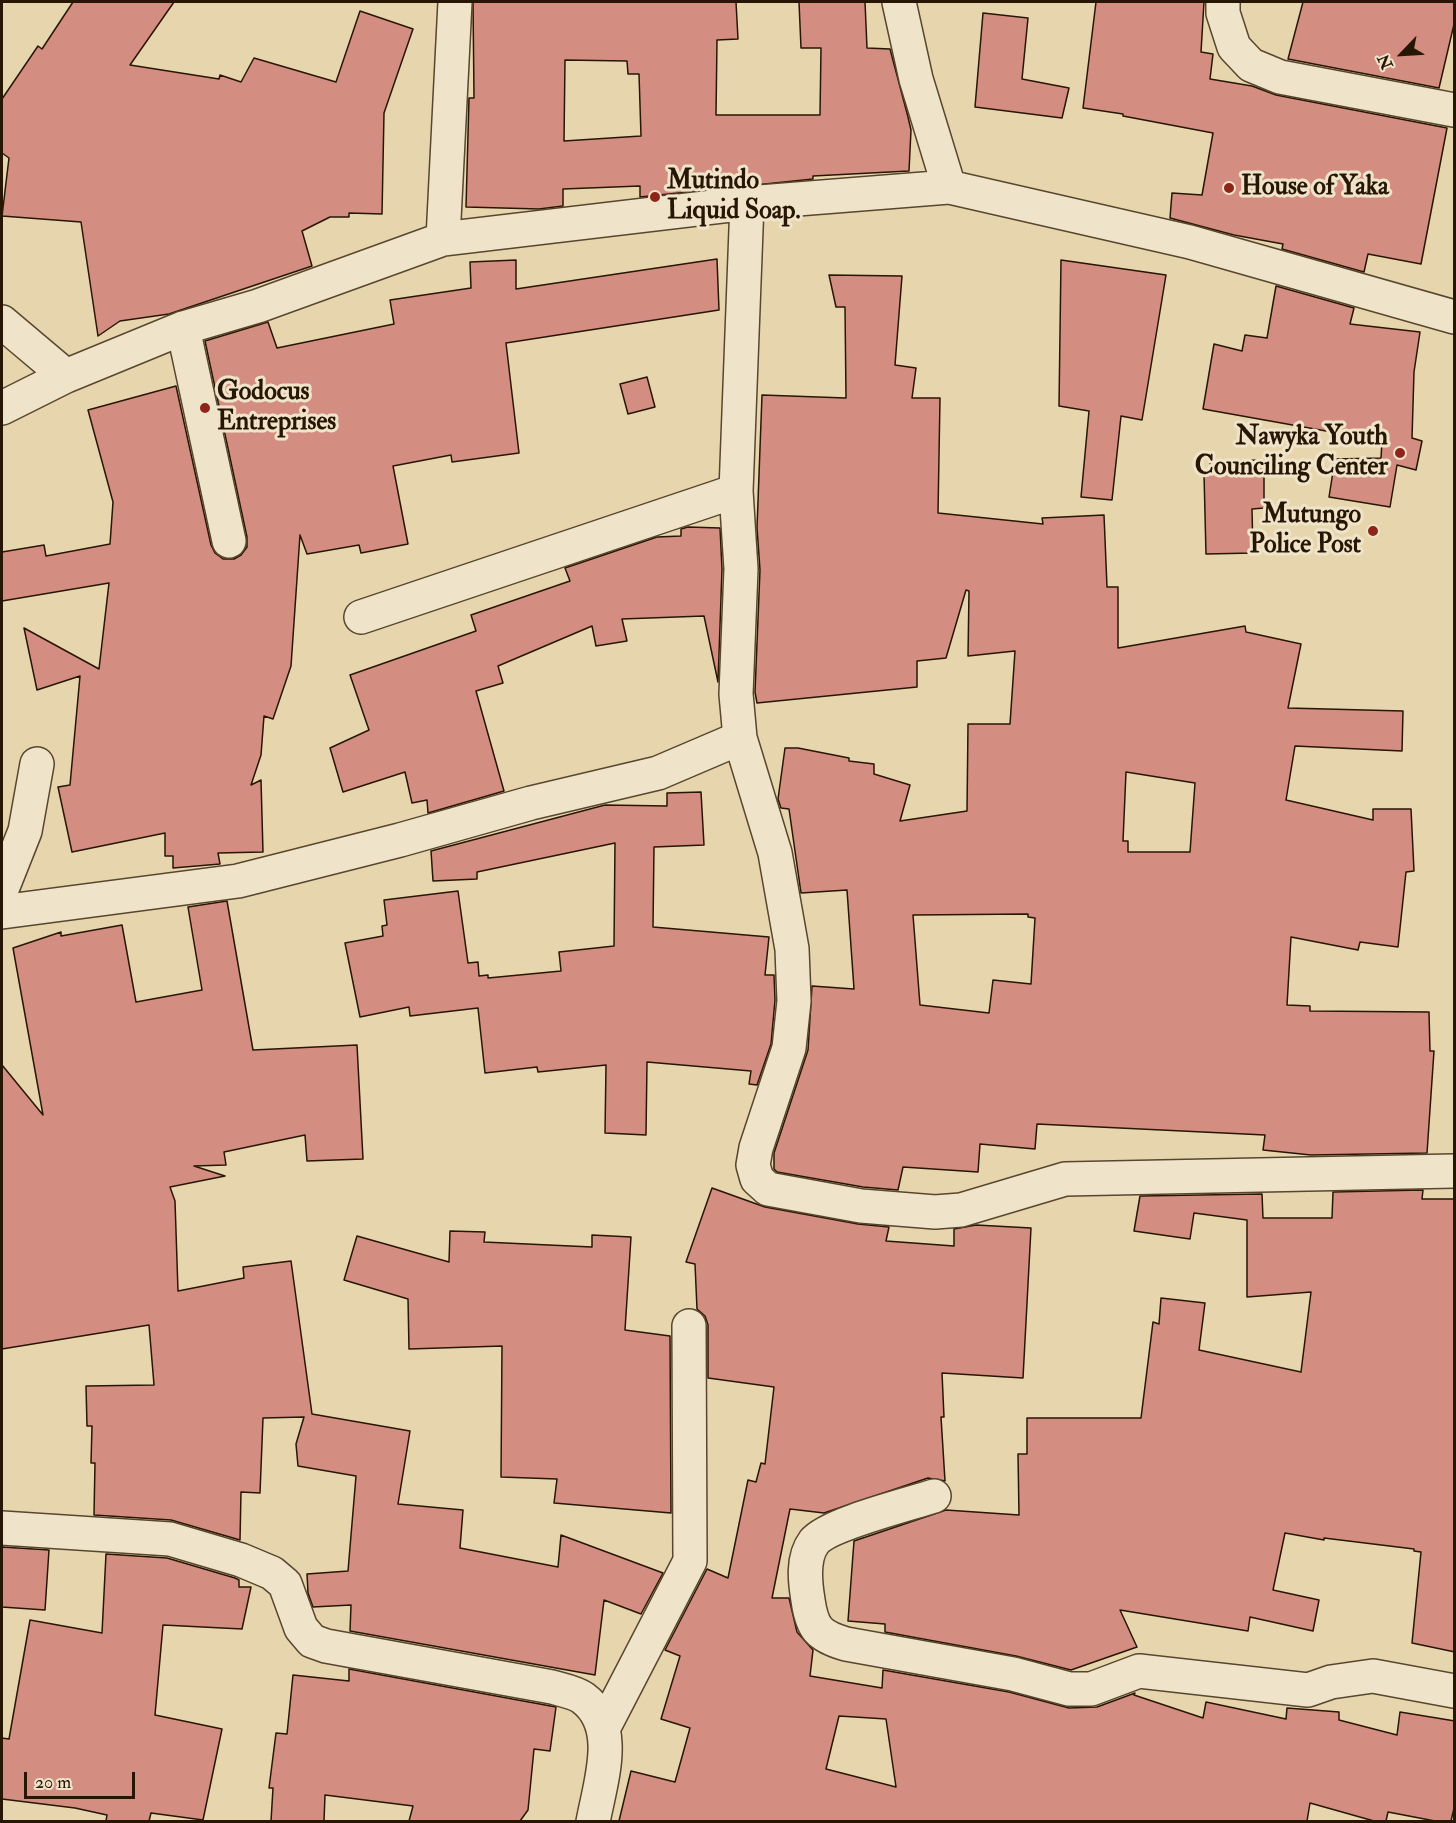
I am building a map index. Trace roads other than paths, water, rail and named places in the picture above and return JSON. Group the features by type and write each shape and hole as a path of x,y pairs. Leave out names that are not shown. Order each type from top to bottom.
{"street":[{"path":"443,238 455,2"},
{"path":"899,2 916,79 949,187"},
{"path":"1223,2 1223,13 1234,47 1251,65 1280,77 1455,110"},
{"path":"2,408 66,376 183,328 269,302 443,238 747,203 949,187 1190,242 1455,317"},
{"path":"747,203 736,491 741,569 736,694 740,738 775,853 792,949 794,1001 789,1048 756,1148 753,1165 757,1179 768,1189 861,1206 935,1212 961,1210 1065,1179 1455,1171"},
{"path":"2,322 66,376"},
{"path":"183,328 229,542"},
{"path":"361,617 736,491"},
{"path":"2,912 238,881 400,840 531,803 658,773 740,738"},
{"path":"2,890 25,831 37,764"},
{"path":"604,1727 690,1561 689,1326"},
{"path":"934,1496 833,1529 814,1542 804,1574 810,1614 815,1627 825,1637 846,1644 1013,1674 1069,1689 1091,1689 1139,1671 1308,1690 1331,1682 1373,1676 1455,1691"},
{"path":"2,1528 170,1539 242,1560 272,1573 285,1584 301,1628 312,1641 326,1646 552,1687 581,1696 592,1706 604,1727 606,1753 593,1821"}],"place":[{"name":"House of Yaka","path":"1229,188"},
{"name":"Mutindo Liquid Soap.","path":"655,197"},
{"name":"Godocus Entreprises","path":"205,408"},
{"name":"Nawyka Youth Counciling Center","path":"1400,453"},
{"name":"Mutungo Police Post","path":"1373,531"}]}
